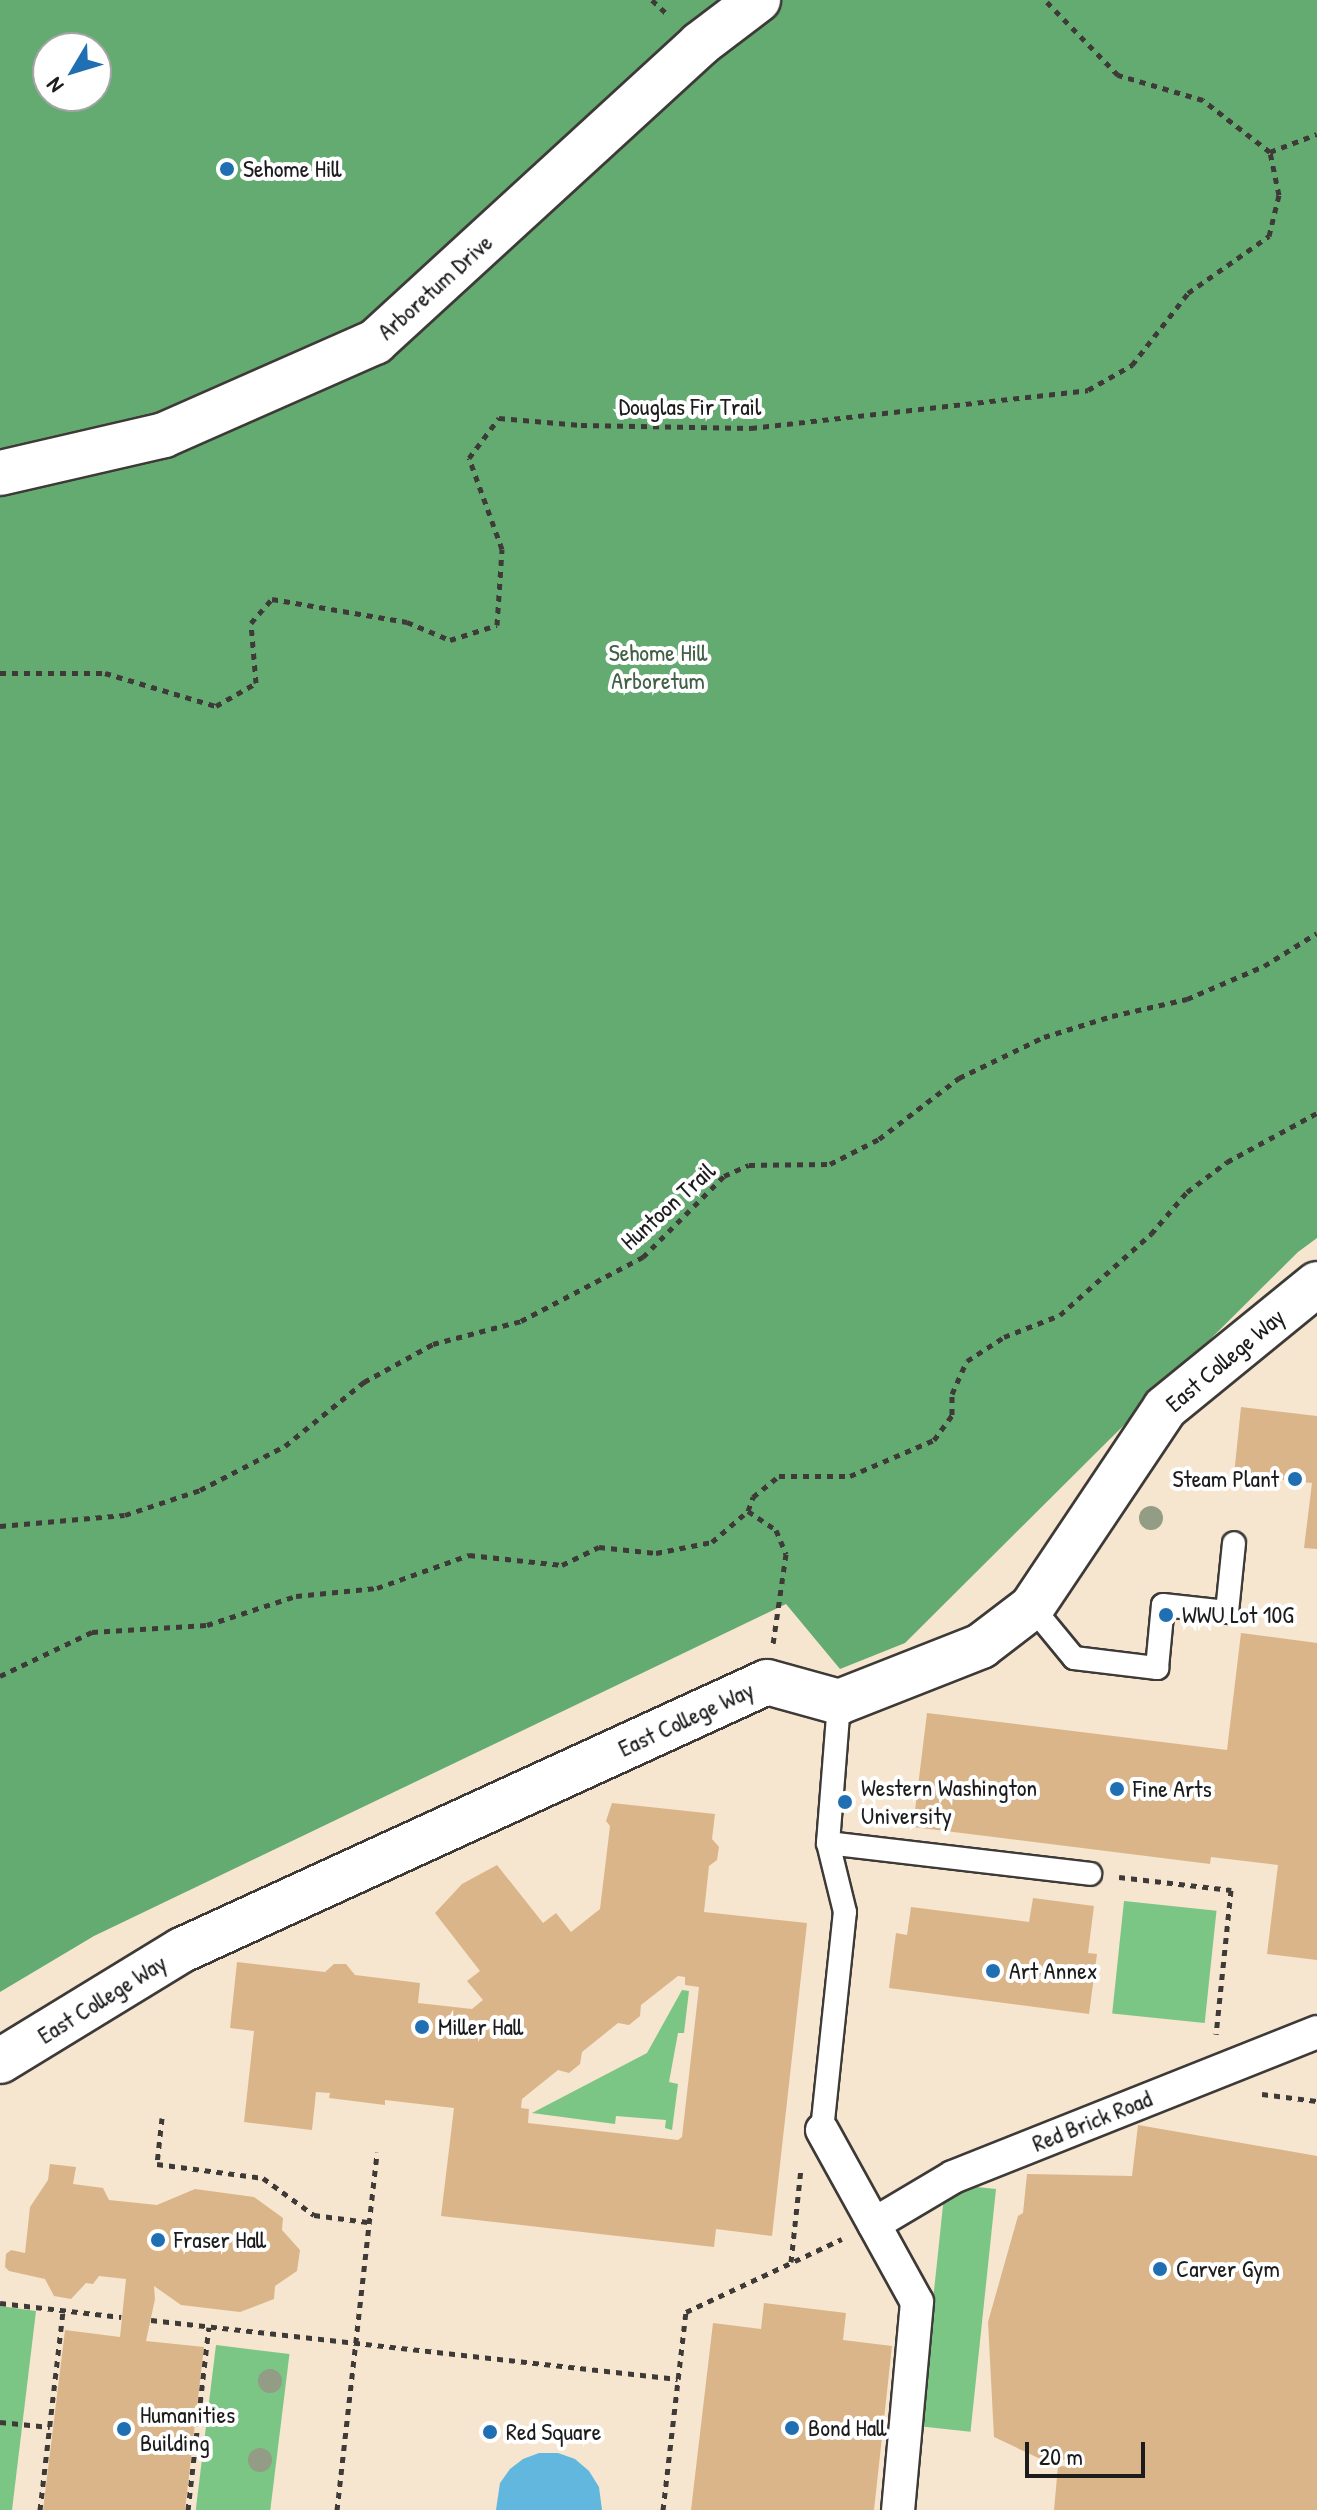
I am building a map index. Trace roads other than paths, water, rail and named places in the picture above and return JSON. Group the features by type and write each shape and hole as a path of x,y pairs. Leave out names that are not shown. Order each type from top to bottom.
{"street":[{"name":"Arboretum Drive","path":"0,473 164,435 375,342 700,44 758,0"},
{"name":"East College Way","path":"0,2061 182,1950 767,1682 839,1702 981,1646 1032,1607 1165,1408 1317,1284"},
{"name":"Red Brick Road","path":"874,2224 953,2177 1317,2032"},
{"path":"822,2130 917,2302 898,2510"}],"lane":[{"path":"1032,1607 1074,1658 1157,1668 1163,1605 1227,1612 1234,1543"},
{"path":"822,2130 845,1912 828,1843 839,1702"},
{"path":"828,1843 1090,1874"}],"water":[{"path":"539,2453 558,2453 575,2459 589,2471 599,2487 602,2510 496,2510 500,2483 510,2469 523,2459"}],"place":[{"name":"Sehome Hill","path":"227,169"},
{"name":"Steam Plant","path":"1295,1479"},
{"name":"WWU Lot 10G","path":"1166,1615"},
{"name":"Fine Arts","path":"1117,1789"},
{"name":"Western Washington University","path":"845,1802"},
{"name":"Art Annex","path":"993,1971"},
{"name":"Miller Hall","path":"422,2027"},
{"name":"Fraser Hall","path":"158,2240"},
{"name":"Carver Gym","path":"1160,2269"},
{"name":"Bond Hall","path":"792,2428"},
{"name":"Humanities Building","path":"124,2429"},
{"name":"Red Square","path":"490,2432"}],"park label":[{"name":"Sehome Hill Arboretum","path":"658,667"}]}
